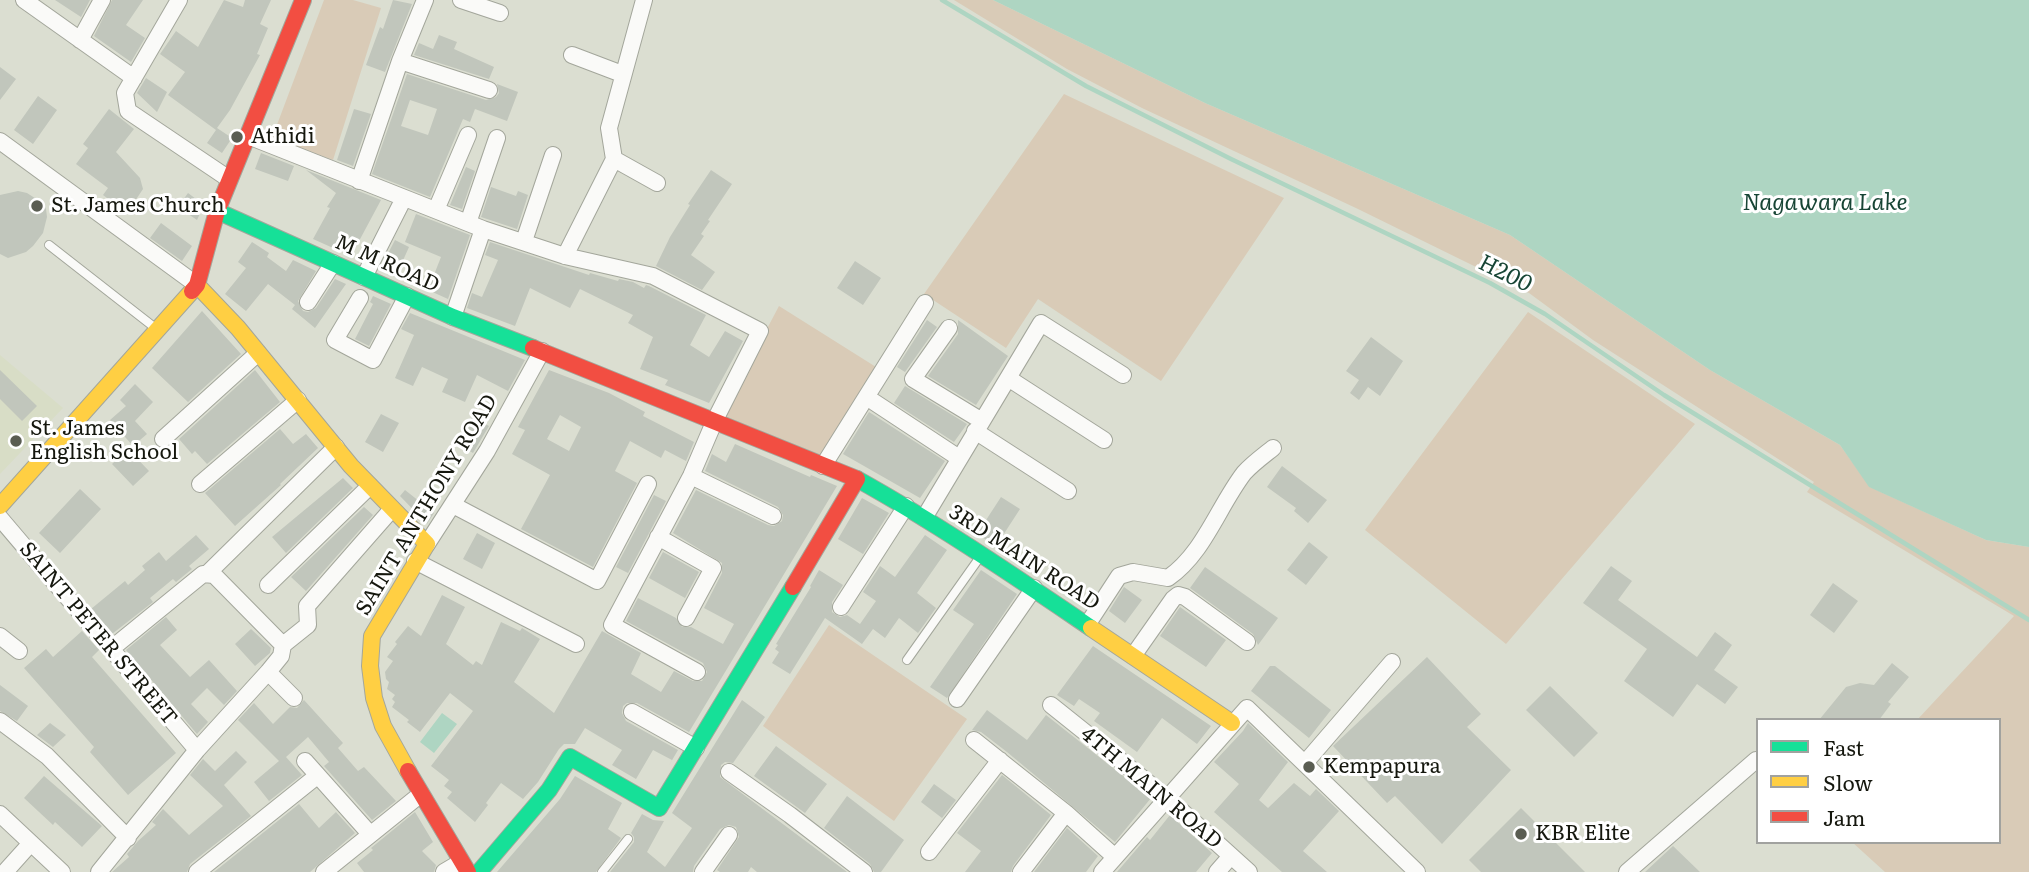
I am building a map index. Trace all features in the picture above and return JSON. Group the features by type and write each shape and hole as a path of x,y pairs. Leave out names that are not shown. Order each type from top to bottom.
{"street":[{"path":"24,0 134,78"},
{"path":"80,40 102,0"},
{"path":"179,0 125,93 128,111 229,179"},
{"path":"0,506 197,285 217,211 303,0"},
{"path":"359,181 400,61 425,0"},
{"path":"461,0 500,13"},
{"path":"565,256 614,159 609,128 644,0"},
{"path":"572,55 622,74"},
{"path":"400,61 489,90"},
{"path":"436,210 468,135"},
{"path":"248,136 476,226 565,256 653,276 760,331 715,420 691,476 612,625 697,672"},
{"path":"453,317 496,138"},
{"path":"0,141 197,285 370,486 427,544"},
{"path":"524,241 553,155"},
{"path":"614,159 657,183"},
{"path":"364,277 404,198"},
{"name":"M M ROAD","path":"217,211 453,317 541,351"},
{"path":"308,302 333,263"},
{"path":"360,298 335,341 373,360 407,296"},
{"path":"824,466 925,303"},
{"path":"924,518 1041,323 1123,375"},
{"path":"949,328 913,379 1068,491"},
{"name":"3RD MAIN ROAD","path":"541,351 857,479 982,554 1232,723"},
{"name":"SAINT ANTHONY ROAD","path":"465,867 383,726 374,698 370,666 372,636 415,561 487,452 541,351"},
{"path":"163,439 258,353"},
{"path":"1008,378 1104,440"},
{"path":"200,484 298,400"},
{"path":"874,402 959,458"},
{"path":"208,573 336,447"},
{"path":"1087,625 1119,576 1133,572 1168,578 1180,569 1245,472 1273,448"},
{"path":"691,476 773,516"},
{"path":"479,872 549,790 570,757 659,808 857,479"},
{"path":"453,505 597,581 648,484"},
{"path":"268,585 370,486"},
{"path":"841,607 906,506"},
{"path":"99,872 197,751 281,656 283,645 308,625 307,606 392,509"},
{"name":"SAINT PETER STREET","path":"0,517 197,751"},
{"path":"658,537 713,568 686,618"},
{"path":"415,561 576,643"},
{"path":"111,649 202,574 208,573 214,575 283,645"},
{"path":"957,699 1034,589"},
{"path":"1133,656 1173,599 1178,596 1185,597 1247,642"},
{"path":"0,636 19,651"},
{"path":"1305,763 1392,662"},
{"path":"268,672 294,698"},
{"name":"4TH MAIN ROAD","path":"1051,705 1167,797 1249,872"},
{"path":"1102,872 1247,708 1417,872"},
{"path":"632,712 696,748"},
{"path":"0,721 47,756 128,838"},
{"path":"974,740 1066,813 1115,857"},
{"path":"929,852 1000,760"},
{"path":"1634,870 1756,760"},
{"path":"305,761 370,834"},
{"path":"729,772 864,872"},
{"path":"197,872 317,776"},
{"path":"324,872 421,794"},
{"path":"1021,872 1066,813"},
{"path":"0,814 62,872"},
{"path":"702,872 729,835"},
{"path":"5,872 32,843"},
{"path":"1217,872 1231,856"},
{"path":"444,872 465,867"}],"lane":[{"path":"49,245 158,330"},
{"path":"907,660 982,554"},
{"path":"602,872 628,839"}],"shaded area":[{"path":"324,0 353,0 381,8 333,160 272,138"},
{"path":"954,0 993,0 1205,103 1510,235 1710,370 1840,445 1870,487 1986,540 2029,547 2029,872 1885,872 1854,844 2001,844 2001,718 1919,718 2014,616 1807,492 1814,482 1593,340 1529,293 1142,108 1067,69"},
{"path":"1064,94 1284,198 1161,381 1038,299 1006,348 924,294"},
{"path":"779,306 876,367 822,460 721,416"},
{"path":"1528,312 1695,424 1506,644 1365,530"},
{"name":"St. James English School","path":"0,355 63,408 0,474"},
{"path":"829,625 967,719 894,821 763,726"}],"water":[{"name":"Nagawara Lake","path":"993,0 2029,0 2029,547 1986,540 1869,487 1840,445 1710,370 1510,235 1205,103"},
{"path":"442,713 457,724 434,753 420,742"}],"building":[{"path":"55,0 90,0 81,17"},
{"path":"112,0 143,0 126,25 145,38 131,62 94,36"},
{"path":"224,0 243,7 245,0 271,0 260,24 268,28 257,54 260,55 217,128 232,138 222,153 207,143 216,130 168,95 185,72 160,54 176,31 198,47"},
{"path":"393,0 412,4 385,72 366,65"},
{"path":"439,35 457,42 454,49 494,67 489,79 414,55 419,43 433,49"},
{"path":"0,67 16,79 0,100"},
{"path":"407,74 486,100 499,93 497,84 518,92 507,121 475,109 470,122 463,119 430,197 372,174","holes":["410,100 437,109 428,135 401,126"]},
{"path":"146,78 167,92 157,112 137,93"},
{"path":"38,96 57,110 33,144 14,130"},
{"path":"109,109 134,129 116,152 140,178 143,189 127,213 103,195 108,188 76,164 88,148 83,144"},
{"path":"354,109 371,114 353,166 337,160"},
{"path":"261,153 294,166 288,181 255,169"},
{"path":"466,167 475,171 462,209 450,205"},
{"path":"306,170 381,200 351,256 313,239 336,193"},
{"path":"711,170 732,184 708,220 710,221 701,234 704,236 691,255 715,272 702,290 656,266 690,205 688,204"},
{"path":"491,187 516,196 518,191 528,195 517,229 481,217"},
{"path":"18,191 41,202 47,217 43,233 33,246 26,252 8,258 0,254 0,195"},
{"path":"188,193 204,205 197,220 178,207"},
{"path":"416,214 470,235 448,299 428,290 441,257 405,242"},
{"path":"161,223 192,246 182,261 150,238"},
{"path":"395,240 409,247 396,276 380,269"},
{"path":"252,242 269,253 267,257 286,271 293,260 316,271 298,301 303,311 316,308 335,279 346,284 315,328 292,309 295,305 268,284 246,311 225,294 246,268 238,262"},
{"path":"490,242 589,275 590,273 633,282 644,288 649,286 706,315 690,345 709,357 725,331 743,341 709,403 665,385 668,380 640,369 653,337 628,323 633,315 580,289 570,308 530,288 515,326 467,308 472,293 482,297 498,260 485,255"},
{"path":"855,261 881,278 863,305 837,288"},
{"path":"373,296 391,304 369,346 355,339 373,304 370,302"},
{"path":"202,311 241,354 188,402 152,368"},
{"path":"410,313 525,360 508,391 477,375 465,402 442,392 448,379 422,367 413,386 395,378 414,335 401,329"},
{"path":"927,320 937,327 905,372 897,367"},
{"path":"958,320 1008,356 976,405 928,376 958,334"},
{"path":"1371,337 1403,361 1380,396 1368,387 1359,400 1350,393 1359,380 1346,371"},
{"path":"0,370 37,406 22,421 0,399"},
{"path":"255,370 280,402 207,464 195,451 192,454 179,439"},
{"path":"549,370 609,393 645,412 643,416 694,442 686,461 665,450 661,458 630,441 615,471 637,483 593,567 521,529 550,475 512,454 525,430 518,427","holes":["560,415 581,427 569,451 547,439"]},
{"path":"135,384 153,402 135,421 147,434 133,446 110,420 126,406 120,400"},
{"path":"905,386 967,424 954,442 894,403"},
{"path":"869,412 945,461 920,498 843,454"},
{"path":"381,414 399,423 383,452 365,442"},
{"path":"472,417 489,426 473,453 458,444"},
{"path":"280,429 293,444 306,434 318,448 235,526 205,493"},
{"path":"735,444 837,486 689,732 637,703 623,706 622,713 626,721 678,750 668,767 672,760 653,750 636,779 612,765 622,750 585,728 575,744 564,744 559,749 538,782 523,799 501,783 475,822 447,798 452,792 444,786 449,780 431,766 473,711 450,693 420,732 407,722 409,720 392,707 395,695 387,689 389,682 385,672 393,661 387,657 397,644 395,642 408,626 421,636 442,595 465,607 446,644 473,665 476,661 482,665 501,622 520,631 522,628 540,639 514,682 554,713 602,631 641,653 631,674 661,692 674,671 693,681 702,681 707,672 703,663 626,621 638,598 676,618 682,627 691,627 723,644 734,624 704,608 722,573 722,563 673,533 696,490 768,525 774,526 782,521 783,515 778,507 705,471 712,454 726,462"},
{"path":"128,449 149,471 133,486 112,464"},
{"path":"1282,466 1327,500 1308,523 1294,511 1296,508 1267,487"},
{"path":"343,478 353,488 286,553 272,537"},
{"path":"80,489 101,509 60,553 39,533"},
{"path":"405,490 434,513 427,524 400,496"},
{"path":"654,495 666,501 628,573 616,567"},
{"path":"1001,497 1020,509 996,546 977,534"},
{"path":"862,498 889,513 863,554 838,539"},
{"path":"364,507 373,515 306,591 291,577"},
{"path":"477,533 495,543 482,569 463,559"},
{"path":"196,535 209,549 189,566 192,569 176,582 173,579 150,598 153,602 112,634 91,609 125,581 128,585 145,570 142,566 159,552 166,561"},
{"path":"925,535 947,550 917,593 936,608 918,633 899,618 885,638 873,629 862,644 825,618 790,674 772,663 779,652 775,649 778,645 776,644 819,570 843,585 832,602 832,612 840,617 847,615 860,624 876,601 863,592 880,566 895,577"},
{"path":"1309,542 1328,557 1306,585 1287,570"},
{"path":"663,552 699,572 685,598 649,578"},
{"path":"1611,566 1632,581 1618,600 1697,657 1715,632 1732,645 1714,670 1738,687 1725,704 1697,684 1673,717 1624,681 1647,649 1583,603"},
{"path":"1205,567 1278,618 1258,645 1253,634 1190,588"},
{"path":"981,570 1017,594 947,698 930,687 974,624 953,610"},
{"path":"1833,583 1858,601 1834,633 1810,615"},
{"path":"1124,587 1142,600 1125,623 1109,611"},
{"path":"1180,607 1226,640 1206,667 1160,636"},
{"path":"166,617 177,630 160,645 190,677 209,660 237,691 224,705 207,688 191,704 208,722 197,734 126,650"},
{"path":"251,629 271,648 270,653 255,666 235,644"},
{"path":"82,631 99,650 92,657 176,753 128,795 90,752 94,747 24,668 46,649 53,657"},
{"path":"1093,646 1211,726 1197,744 1162,718 1137,752 1094,721 1100,713 1079,699 1074,706 1057,695"},
{"path":"1427,657 1481,714 1467,727 1511,770 1442,844 1395,796 1387,803 1333,746"},
{"path":"1892,663 1909,677 1888,702 1891,704 1880,718 1821,718 1846,687 1860,683 1874,685"},
{"path":"1270,666 1275,666 1331,710 1309,738 1251,691"},
{"path":"0,685 28,706 17,721 0,711"},
{"path":"1550,686 1598,733 1574,757 1526,710"},
{"path":"304,700 343,743 338,748 358,771 364,767 396,801 372,820 324,766 329,762 308,737 286,757 302,775 269,801 254,782 279,761 238,720 254,703 273,724 290,707 297,708"},
{"path":"742,700 765,717 733,763 725,762 721,765 720,777 847,872 757,872 751,867 748,872 720,872 717,870 739,837 736,827 729,825 720,829 694,866 693,872 610,872 634,842 631,833 642,814 653,820 664,821 647,852 665,867 692,828 672,813"},
{"path":"987,710 1027,740 1046,715 1151,798 1115,842 1007,752 981,732 972,730"},
{"path":"50,723 66,735 53,747 37,735"},
{"path":"1248,723 1288,762 1259,800 1268,808 1294,783 1310,796 1316,789 1339,811 1303,851 1327,872 1282,872 1214,812 1239,784 1214,762"},
{"path":"776,746 827,784 805,813 754,776"},
{"path":"236,751 247,762 224,785 251,816 190,864 187,872 112,872 129,857 127,854 138,841 156,825 152,822 163,809 189,835 223,806 190,775 203,759 215,771"},
{"path":"1002,775 1051,815 1011,872 965,872 981,851 957,833"},
{"path":"44,776 102,826 82,847 24,798"},
{"path":"575,776 622,803 608,829 621,838 596,872 497,872 560,799"},
{"path":"934,784 956,800 942,818 921,802"},
{"path":"847,796 904,840 881,872 874,872 870,864 824,828"},
{"path":"299,804 319,828 336,812 355,833 310,872 214,872"},
{"name":"KBR Elite","path":"1521,808 1585,872 1481,872 1469,860"},
{"path":"415,812 433,842 422,851 436,865 434,872 364,872 357,863"},
{"path":"1170,815 1212,853 1196,872 1117,872 1147,837 1150,840"},
{"path":"1067,828 1098,856 1086,872 1034,872"},
{"path":"1673,846 1700,872 1645,872 1660,858"}],"waterway":[{"name":"H200","path":"942,0 1086,86 1490,283 1545,314 1664,395 2029,620"}],"traffic: fast":[{"path":"217,211 453,317 533,348"},
{"path":"857,479 946,532 1091,628"},
{"path":"479,872 549,790 570,757 659,808 793,587"}],"traffic: slow":[{"path":"197,285 238,328 351,466 427,544 372,636 370,666 374,698 383,726 408,771"},
{"path":"0,506 192,291"},
{"path":"1091,628 1232,723"}],"traffic: jam":[{"path":"192,291 197,285 217,211 303,0"},
{"path":"533,348 857,479"},
{"path":"793,587 857,479"},
{"path":"408,771 468,872"}],"place":[{"name":"Athidi","path":"237,137"},
{"name":"St. James Church","path":"37,206"},
{"name":"St. James English School","path":"16,441"},
{"name":"Kempapura","path":"1309,767"},
{"name":"KBR Elite","path":"1521,834"}]}
